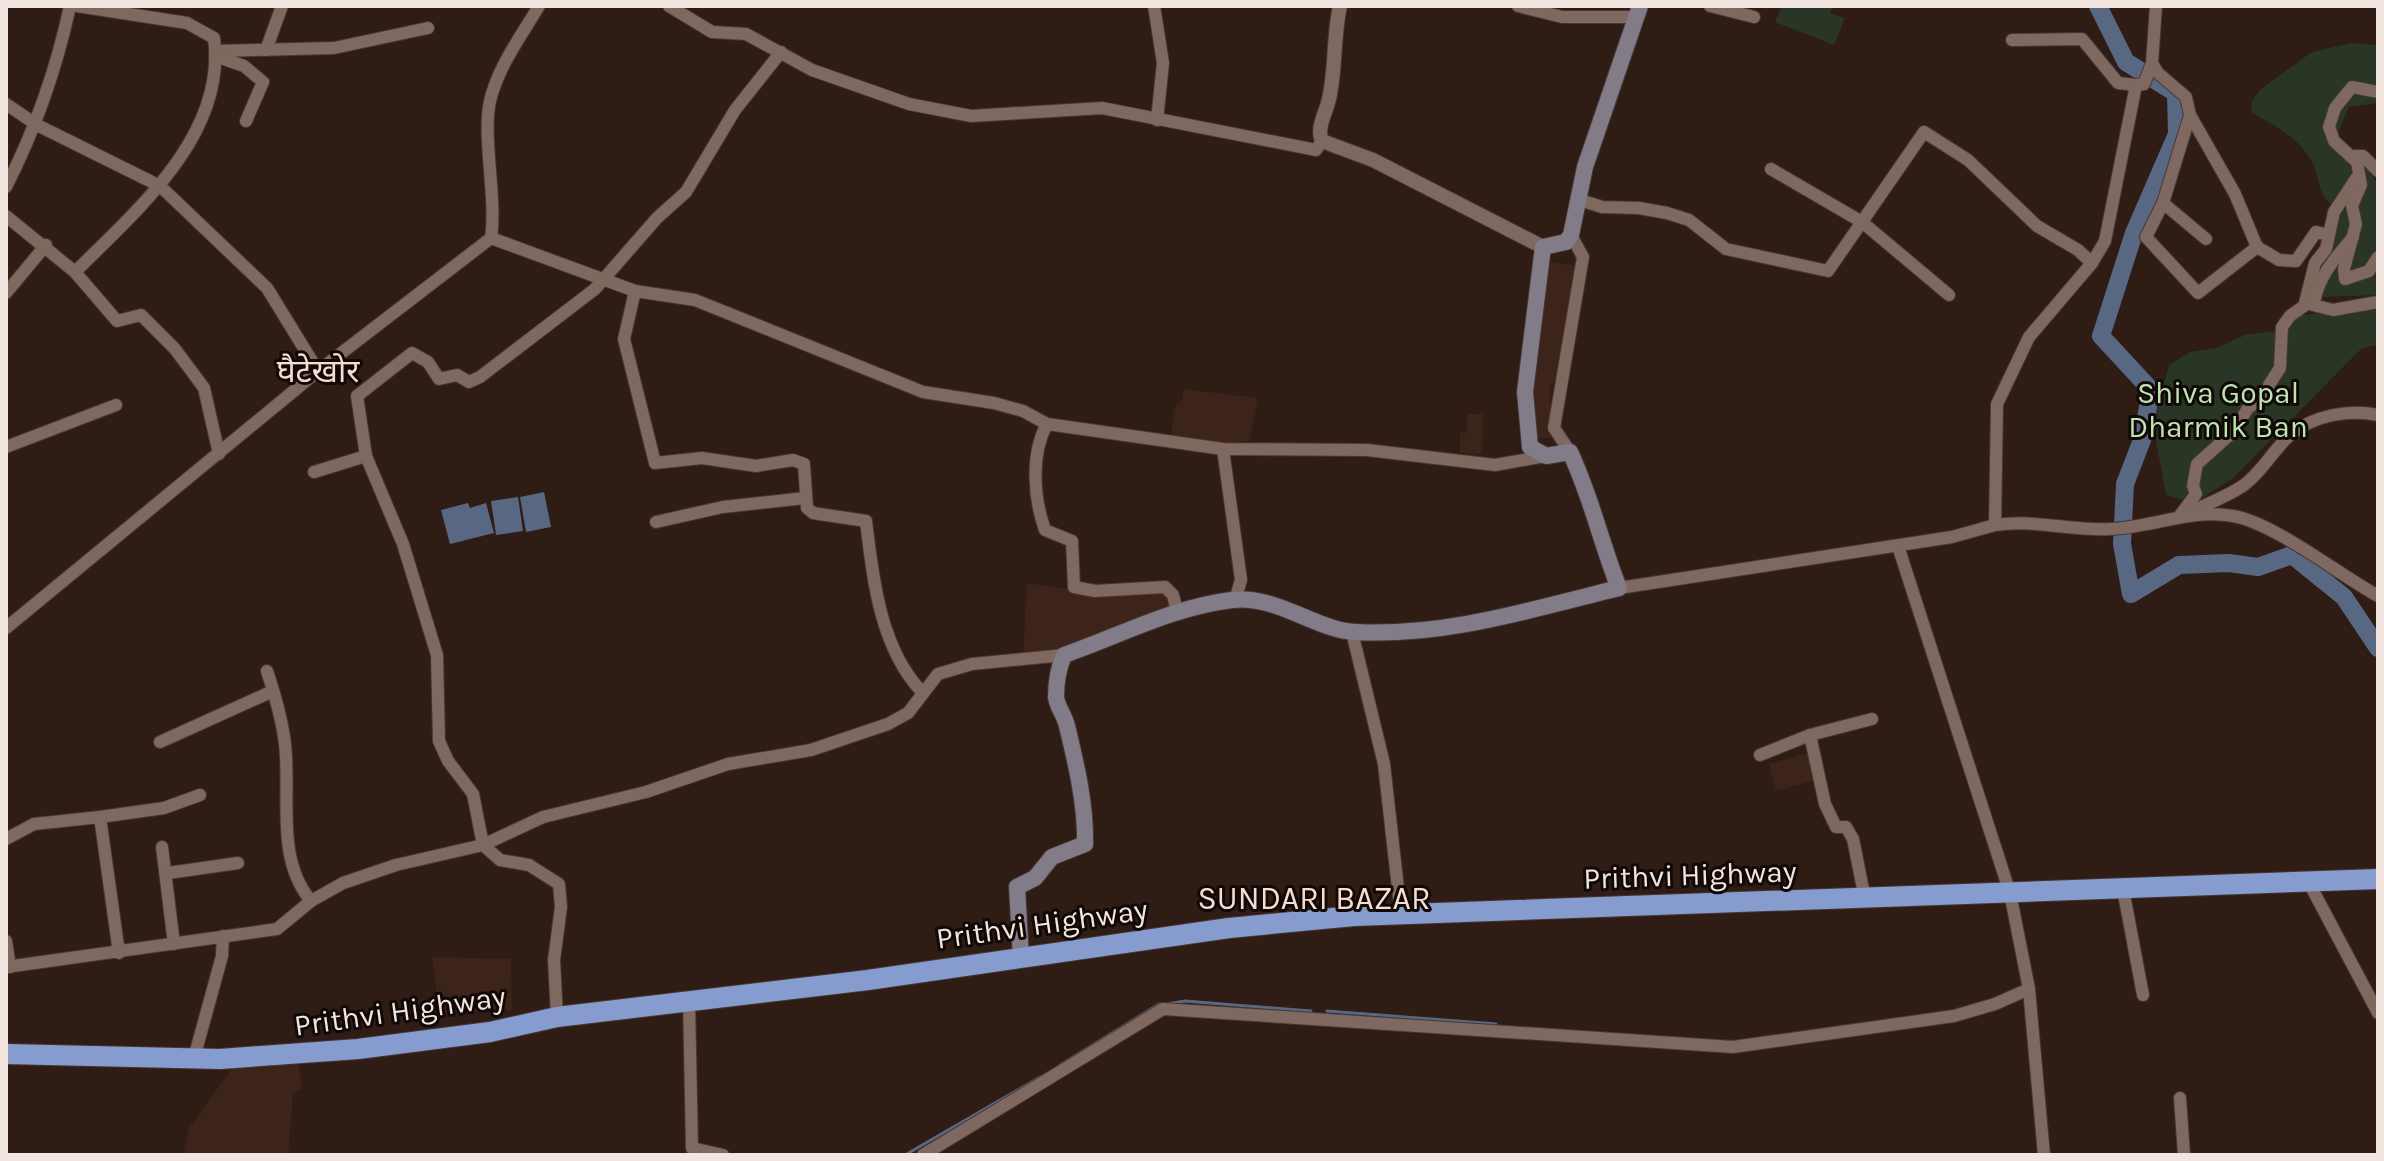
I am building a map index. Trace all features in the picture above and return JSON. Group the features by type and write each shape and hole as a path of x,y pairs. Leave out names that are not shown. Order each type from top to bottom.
{"highway":[{"name":"Prithvi Highway","path":"6,1054 281,1057 490,1032 557,1017 1021,958 1229,928 1354,916 2378,879"}],"main road":[{"path":"1021,958 1017,887 1035,878 1052,857 1085,844 1086,824 1068,729 1064,713 1056,702 1057,670 1064,655 1177,611 1235,600 1276,605 1352,632 1481,622 1619,588 1604,549 1589,492 1570,452 1546,456 1530,447 1525,392 1543,247 1566,242 1571,235 1585,167 1638,12"}],"street":[{"path":"6,187 37,125 59,61 70,6"},
{"path":"75,272 160,186 188,148 212,85 216,54 210,33 161,12 77,6"},
{"path":"266,50 282,6"},
{"path":"6,628 318,371 491,238 494,215 489,103 504,66 539,6"},
{"path":"1154,6 1163,63 1157,120"},
{"path":"677,8 712,32 746,34 812,70 909,104 971,116 1102,108 1316,150 1322,141 1320,131 1331,85 1332,47 1340,6"},
{"path":"1518,6 1562,17 1638,12"},
{"path":"1710,6 1754,17"},
{"path":"1995,525 1997,404 2029,337 2092,263 2105,241 2140,85 2152,63 2156,6"},
{"path":"216,54 334,48 428,28"},
{"path":"2012,40 2082,39 2118,83 2140,85"},
{"path":"557,1017 554,960 561,907 559,884 529,865 500,860 483,845 473,794 448,761 439,741 437,655 403,544 366,456 357,396 386,370 412,353 428,362 439,379 457,375 469,382 480,377 602,280 657,218 686,192 735,110 781,52"},
{"path":"216,54 244,66 263,82 246,121"},
{"path":"2152,63 2158,73 2186,97 2190,115 2235,194 2257,247 2279,260 2296,261 2316,232 2329,235"},
{"path":"2378,92 2352,87 2335,108 2329,127 2334,141 2357,162 2361,185 2352,206 2356,224 2344,269 2345,279 2369,271 2378,257"},
{"path":"6,104 37,125 160,186 243,261 267,288 318,371"},
{"path":"2190,115 2163,203 2146,237 2198,293 2257,247"},
{"path":"1580,200 1602,207 1639,208 1667,213 1689,220 1726,249 1828,271 1924,132 1968,160 2037,226 2078,250 2092,263"},
{"path":"1322,141 1373,160 1543,247"},
{"path":"2350,156 2363,156 2378,171"},
{"path":"1771,169 1862,222 1949,295"},
{"path":"2308,306 2305,298 2312,274 2326,249 2334,212 2359,174"},
{"path":"2163,203 2206,239"},
{"path":"6,216 46,245 75,272 117,321 141,315 175,349 204,388 219,454"},
{"path":"1570,452 1554,428 1583,257 1571,235"},
{"path":"2178,518 2196,494 2193,486 2197,464 2234,431 2248,408 2267,395 2269,385 2280,368 2282,327 2290,316 2308,306 2315,298 2320,280 2332,260 2353,237"},
{"path":"491,238 635,291 695,300 923,392 994,403 1023,411 1047,424 1223,449 1367,450 1495,465 1546,456"},
{"path":"6,293 46,245"},
{"path":"635,291 624,339 655,463 702,458 756,466 793,460 804,464 805,498 813,513 866,521 881,611 903,671 922,692"},
{"path":"2308,306 2333,310 2378,302"},
{"path":"6,447 116,405"},
{"path":"2178,518 2245,484 2261,471 2290,435 2301,428 2346,413 2378,415"},
{"path":"1047,424 1039,447 1037,508 1045,530 1072,541 1074,587 1095,591 1165,587 1173,595 1177,611"},
{"path":"1223,449 1241,580 1235,600"},
{"path":"314,472 366,456"},
{"path":"656,522 723,507 805,498"},
{"path":"1619,588 1898,546 2024,521 2047,522 2071,530 2122,528 2178,518 2231,515 2268,528 2378,596"},
{"path":"1898,546 2010,893 2029,989 2044,1155"},
{"path":"1352,632 1384,764 1401,915"},
{"path":"6,941 8,967 277,929 311,901 343,883 396,865 483,845 543,817 646,792 728,764 811,750 888,724 908,713 938,674 972,664 1064,655"},
{"path":"267,671 285,746 284,807 291,855 299,887 311,901"},
{"path":"160,742 273,691"},
{"path":"1760,755 1810,735 1872,719"},
{"path":"1810,735 1825,804 1836,827 1846,827 1853,839 1865,899"},
{"path":"6,839 34,824 164,808 200,795"},
{"path":"100,817 119,953"},
{"path":"162,847 168,873 174,944"},
{"path":"168,873 238,863"},
{"path":"2308,881 2378,1013"},
{"path":"2123,889 2143,995"},
{"path":"194,1058 222,956 223,936"},
{"path":"923,1155 1163,1009 1733,1047 1954,1016 1995,1004 2029,989"},
{"path":"689,1000 692,1148 723,1155"},
{"path":"2180,1098 2184,1155"}],"shaded area":[{"path":"1541,261 1575,265 1557,377 1550,386 1551,438 1532,438 1531,378"},
{"path":"1183,389 1258,398 1249,441 1212,446 1171,441 1174,408 1183,398"},
{"path":"1467,414 1483,414 1482,454 1460,453 1460,433 1467,433"},
{"path":"1027,583 1098,594 1163,590 1169,595 1171,611 1054,653 1023,655"},
{"path":"1811,752 1816,780 1776,791 1769,764"},
{"path":"432,957 511,959 512,1010 440,1014"},
{"path":"296,1055 302,1083 301,1090 293,1093 288,1155 183,1155 189,1128 237,1062"}],"green space":[{"path":"1782,6 1833,6 1830,13 1845,18 1834,45 1775,22"},
{"path":"2351,43 2378,45 2378,103 2349,107 2339,130 2339,155 2367,168 2378,185 2378,295 2324,297 2321,291 2334,262 2332,205 2324,197 2309,157 2287,134 2251,112 2252,101 2261,89 2312,52"},
{"name":"Shiva Gopal Dharmik Ban","path":"2378,307 2378,345 2362,348 2232,479 2194,503 2166,495 2153,424 2169,365 2190,352 2216,348 2245,335 2288,329 2301,315"}],"water":[{"path":"544,492 551,527 526,532 520,497"},
{"path":"518,497 523,531 496,535 491,501"},
{"path":"468,503 470,508 486,503 494,533 450,544 441,510"}],"waterway":[{"path":"2098,6 2126,62 2176,93 2177,134 2134,233 2101,336 2151,390 2142,440 2125,484 2122,544 2131,594 2179,565 2229,563 2258,567 2292,555 2344,597 2378,648"},
{"path":"1167,1004 1185,1001 1311,1011"},
{"path":"1060,1065 1159,1004"},
{"path":"1327,1011 1496,1024"},
{"path":"905,1155 1040,1077"}],"district":[{"name":"घैटेखोर","path":"318,371"},
{"name":"SUNDARI BAZAR","path":"1314,898"}]}
